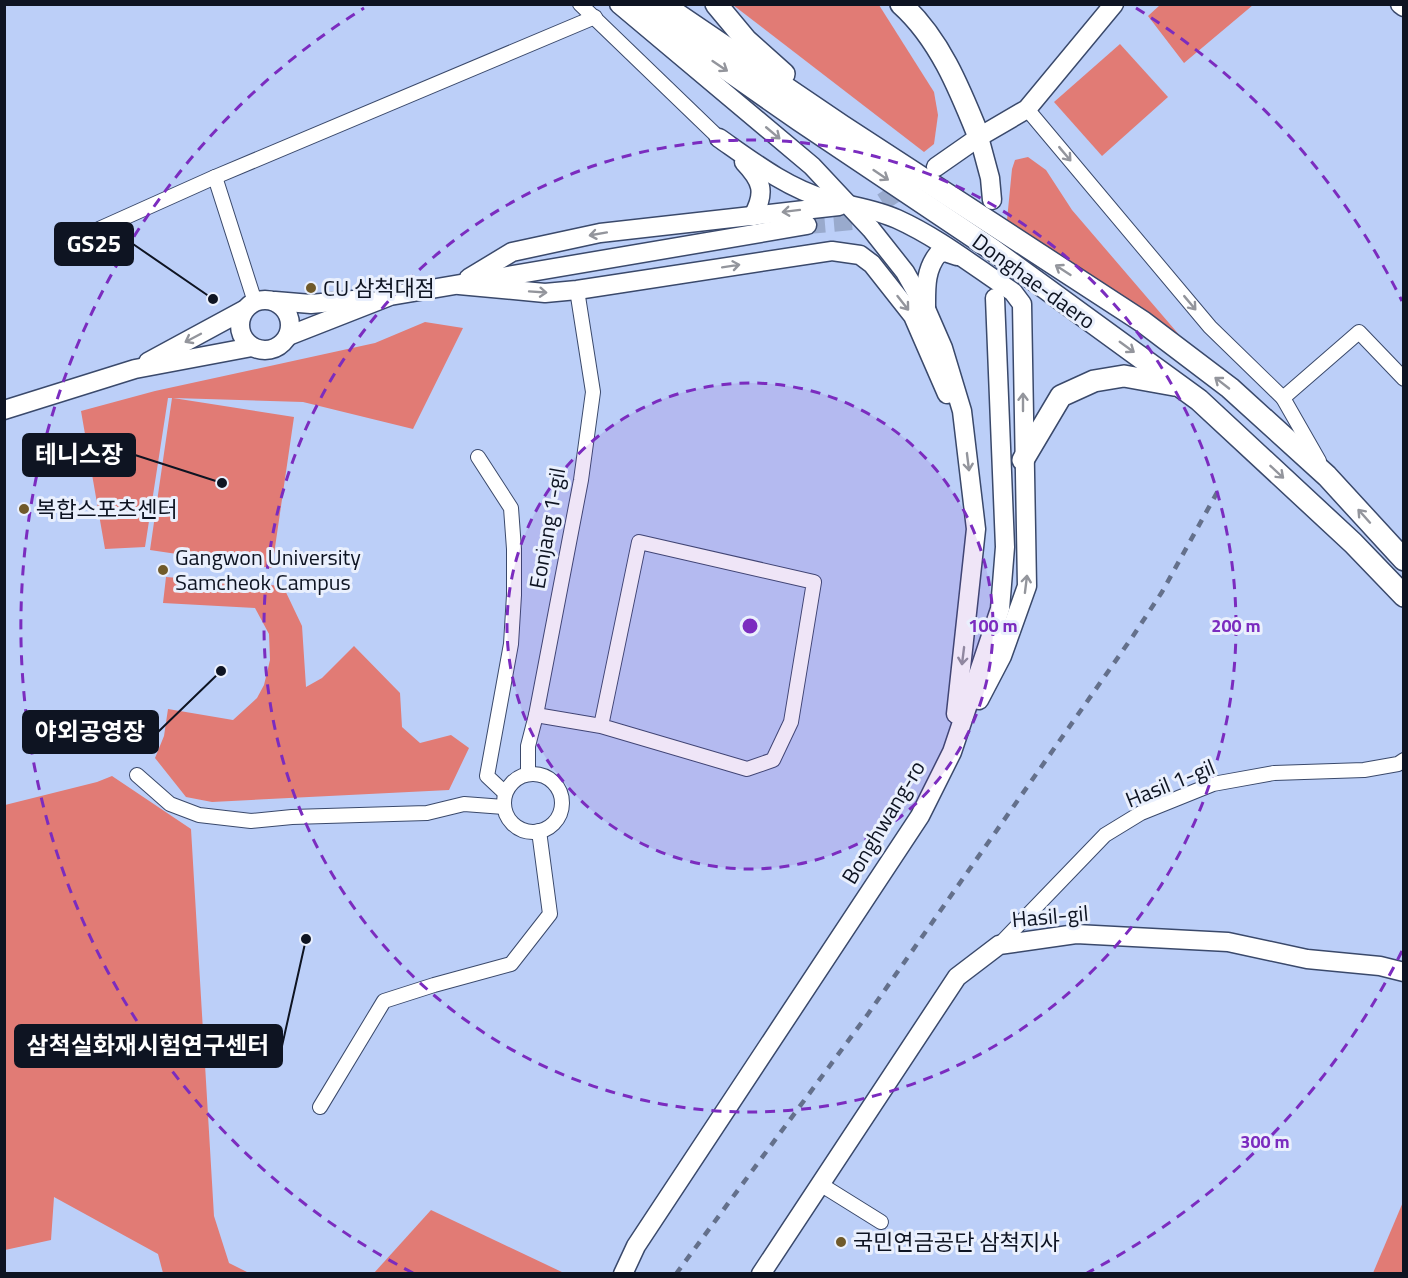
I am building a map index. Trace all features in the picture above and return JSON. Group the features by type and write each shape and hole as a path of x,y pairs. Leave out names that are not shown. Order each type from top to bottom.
{"main road":[{"name":"Donghae-daero","path":"633,4 780,107 993,250 1199,400 1353,543 1404,596"},
{"name":"Donghae-daero","path":"662,4 842,126 1143,322 1230,388 1327,476 1404,560"},
{"path":"716,4 746,40 842,126"},
{"path":"901,4 931,38 954,77 979,137"},
{"path":"908,4 941,39 960,69 970,96 979,137"},
{"path":"1023,460 1061,396 1094,381 1124,376 1181,387"}],"street":[{"path":"580,4 719,138 758,180 761,187 760,198 753,216"},
{"path":"619,4 812,166 871,229 905,272 926,309 943,348 962,411 976,529 952,752"},
{"path":"936,167 979,137 1027,109 1114,4"},
{"path":"99,229 215,177 595,17"},
{"path":"1027,109 1210,327 1283,398 1327,476"},
{"path":"979,137 990,178 992,200"},
{"path":"719,138 759,167 798,187 825,199 893,217 922,230 1013,292 1022,304 1027,586 1002,656 952,752"},
{"path":"215,177 250,306"},
{"path":"459,285 512,252 600,233 849,205"},
{"path":"135,369 267,299 311,304 390,296 807,225"},
{"path":"459,285 545,293 832,251 860,255 872,264 913,316 965,437"},
{"path":"926,309 926,278 932,262 938,254 945,252 959,256"},
{"name":"Eonjang 1-gil","path":"528,774 528,746 579,491 593,392 577,290"},
{"path":"288,336 390,296"},
{"name":"Bonghwang-ro","path":"623,1274 636,1246 920,816 952,752 1000,609 1004,580 1005,547 995,298"},
{"path":"250,306 241,317 240,330 245,341 260,350 276,348 288,336 290,320 287,312 275,301"},
{"path":"1283,398 1359,332 1404,379"},
{"path":"4,410 135,369 252,347"},
{"path":"478,457 511,508 514,595 511,644 487,776 505,792"},
{"path":"536,715 601,726 747,769 773,760 791,722 814,582 639,542 601,726"},
{"name":"Hasil 1-gil","path":"999,945 1105,835 1141,813 1213,784 1274,773 1364,770 1398,764 1404,760"},
{"path":"528,774 543,775 549,778 555,784 561,797 562,805 557,819 539,831 525,831 519,828 509,819 504,807 505,792 516,778 528,774"},
{"path":"137,775 170,804 199,815 251,821 292,817 427,813 464,804 504,807"},
{"path":"320,1107 384,1001 511,964 550,914 539,831"},
{"name":"Hasil-gil","path":"761,1274 957,977 999,945 1077,934 1228,942 1307,959 1380,966 1404,972"},
{"path":"820,1184 881,1222"}],"shaded area":[{"path":"733,5 879,5 934,92 938,115 934,144 924,152"},
{"path":"1160,5 1253,5 1184,63 1148,16"},
{"path":"1120,44 1168,97 1102,156 1054,102"},
{"path":"1028,157 1046,170 1072,210 1187,344 1007,220 1015,160"},
{"path":"425,322 463,328 413,429 303,402 173,398 294,417 272,568 150,550 172,398 168,398 145,547 105,549 81,411 155,391 375,343"},
{"path":"166,577 283,586 302,626 306,687 322,678 354,646 400,693 402,727 420,743 451,735 469,748 449,790 212,802 186,797 155,758 164,736 168,709 233,720 257,698 264,685 270,660 269,634 255,608 163,603"},
{"path":"112,776 191,829 214,1216 229,1263 249,1273 163,1273 158,1254 54,1197 51,1240 5,1250 5,805 97,782"},
{"path":"1403,1202 1403,1273 1373,1273"},
{"path":"431,1210 564,1273 374,1273"}],"tunnel":[{"path":"807,225 853,221 913,182"}],"railway":[{"path":"676,1274 868,1014 1133,636 1162,592 1219,489"}],"place":[{"name":"CU 삼척대점","path":"311,288"},
{"name":"GS25","path":"213,299"},
{"name":"테니스장","path":"222,483"},
{"name":"복합스포츠센터","path":"24,509"},
{"name":"Gangwon University Samcheok Campus","path":"163,570"},
{"name":"야외공영장","path":"221,671"},
{"name":"삼척실화재시험연구센터","path":"306,939"},
{"name":"국민연금공단 삼척지사","path":"841,1242"}]}
